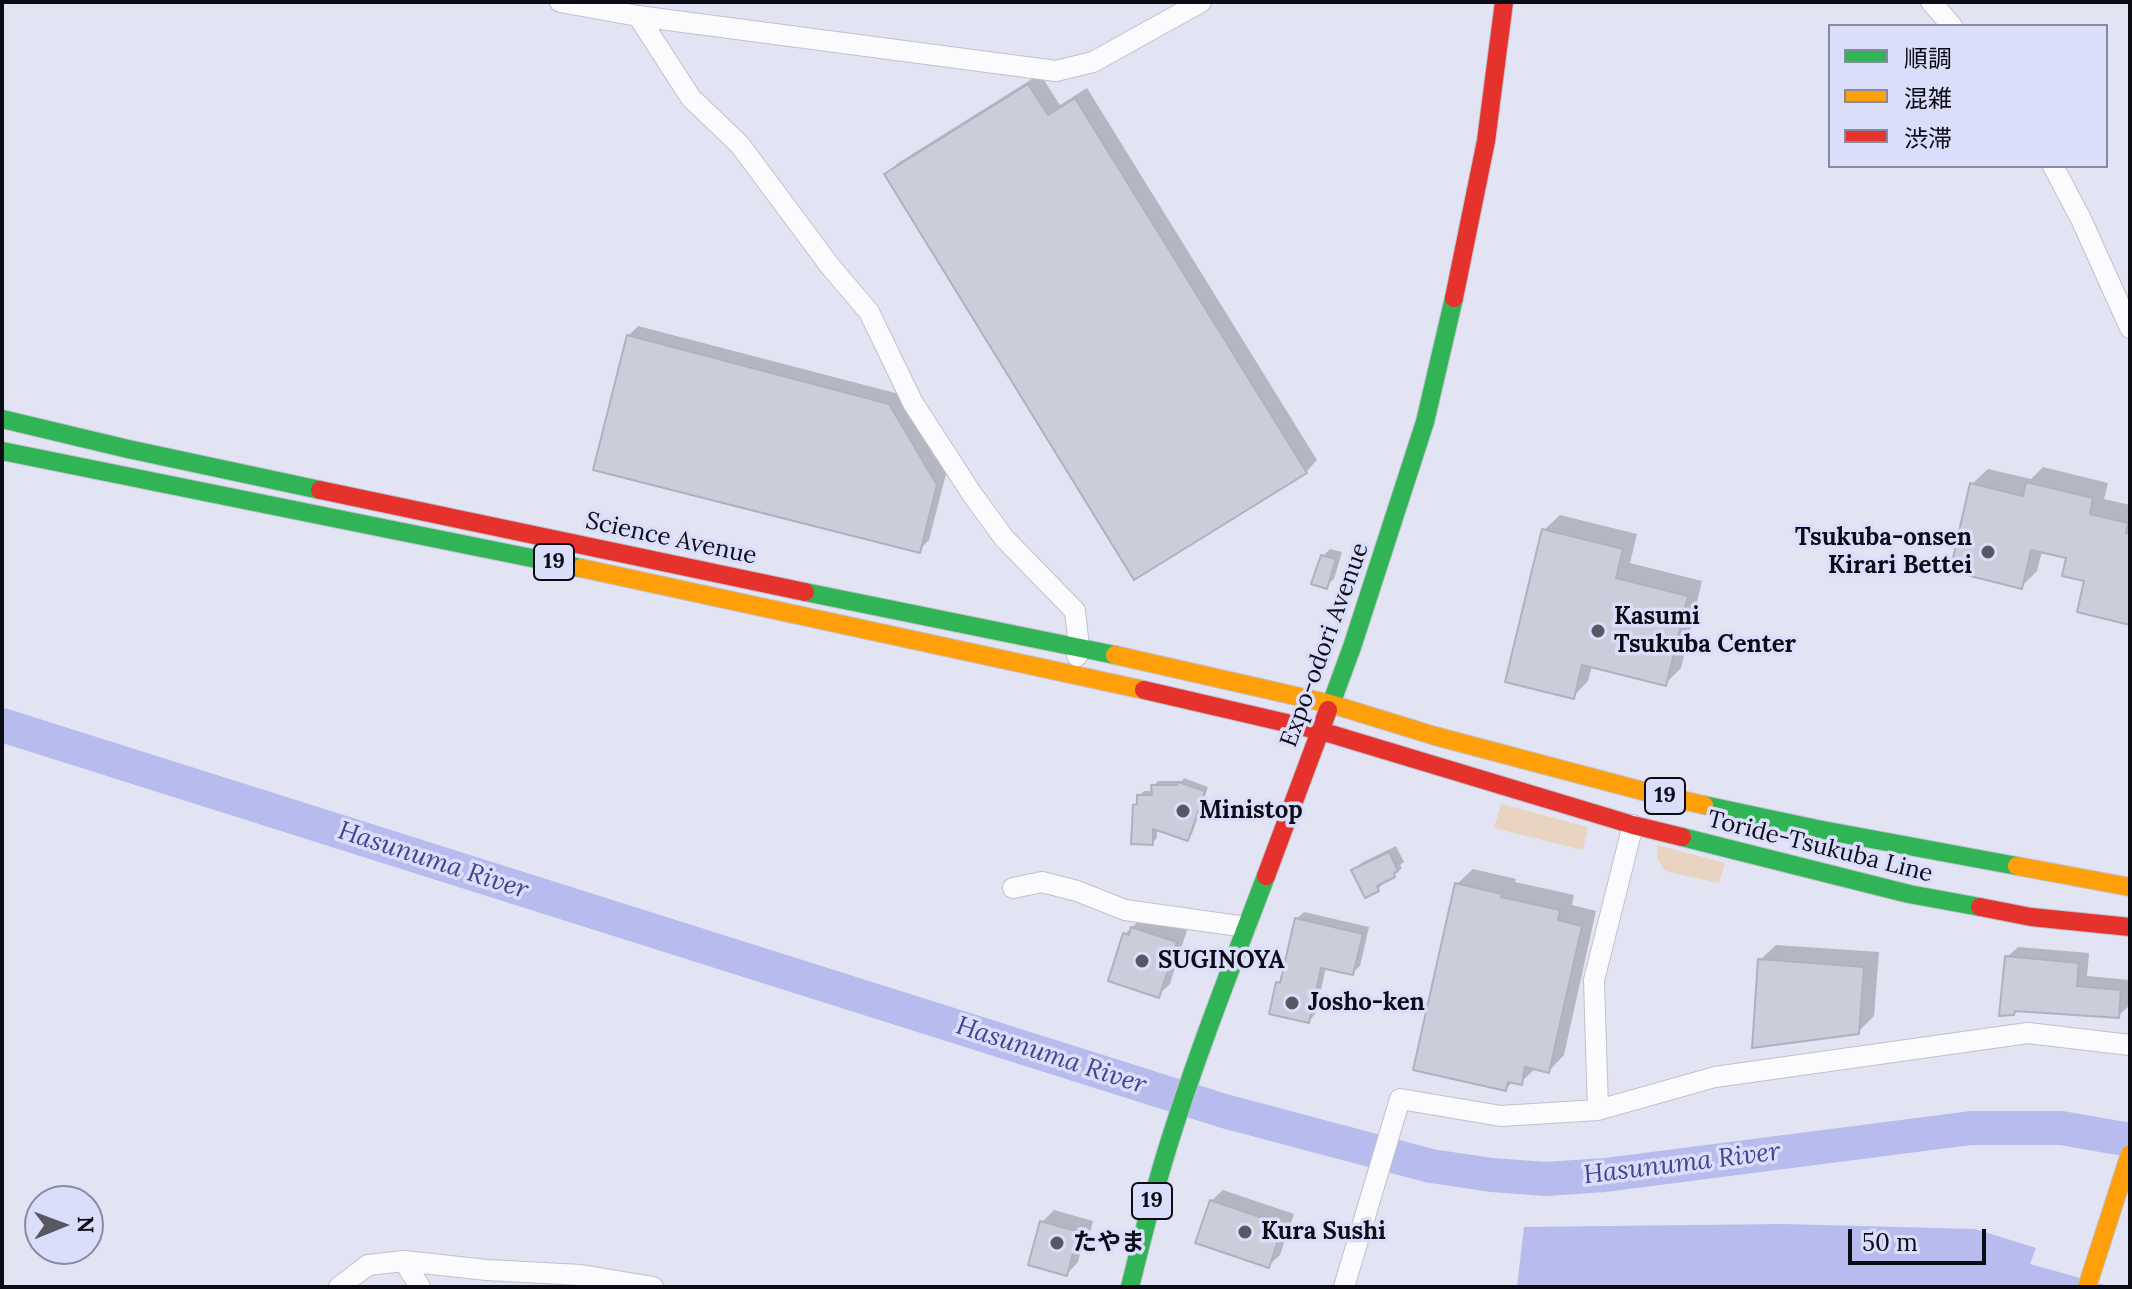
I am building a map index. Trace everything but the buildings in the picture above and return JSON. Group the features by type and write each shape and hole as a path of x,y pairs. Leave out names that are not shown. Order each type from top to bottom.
{"main road":[{"name":"Expo-odori Avenue","path":"1130,1287 1177,1117 1357,632 1425,422 1486,141 1504,2"},
{"name":"Science Avenue","path":"2,419 128,449 1079,647 1331,704"},
{"name":"Science Avenue","path":"2,451 511,553 1321,731"},
{"name":"Toride-Tsukuba Line","path":"1331,704 1435,736 1654,794 1817,829 2130,887"},
{"name":"Toride-Tsukuba Line","path":"1321,731 1633,825 1936,900 2031,917 2130,927"},
{"path":"2087,1287 2130,1154"}],"street":[{"path":"560,2 638,16 1056,71 1093,62 1201,2"},
{"path":"1931,2 1950,24"},
{"path":"638,16 691,98 740,145 830,266 869,312 913,403 1004,538 1075,611 1079,647 1072,675"},
{"path":"2054,168 2081,219 2130,328"},
{"path":"1598,1110 1594,980 1633,825"},
{"path":"1013,888 1042,882 1077,891 1125,910 1246,927"},
{"path":"1344,1287 1400,1099 1501,1116 1598,1110 1715,1077 2028,1033 2130,1045"},
{"path":"404,1261 420,1287"},
{"path":"339,1287 368,1265 404,1261 487,1270 581,1275 653,1287"}],"shaded area":[{"path":"1501,804 1588,827 1583,850 1494,828"},
{"path":"1657,845 1725,863 1719,883 1665,871 1658,860"}],"water":[{"path":"1782,1224 1975,1229 2036,1248 2030,1264 2112,1287 1517,1287 1524,1227"}],"waterway":[{"name":"Hasunuma River","path":"2,725 1224,1111 1431,1166 1546,1179 1605,1175 1971,1128 2061,1128 2130,1140"}],"traffic: fast":[{"path":"1331,704 1425,422 1454,298"},
{"path":"2,419 320,490"},
{"path":"2,451 581,568"},
{"path":"805,592 1115,655"},
{"path":"1704,805 2017,866"},
{"path":"1682,837 1909,894 1980,907"},
{"path":"1130,1287 1164,1158 1216,1007 1266,876"}],"traffic: slow":[{"path":"581,568 1144,690"},
{"path":"1115,655 1331,704 1435,736 1704,805"},
{"path":"2017,866 2130,887"},
{"path":"2087,1287 2130,1154"}],"traffic: jam":[{"path":"1454,298 1486,141 1504,2"},
{"path":"320,490 805,592"},
{"path":"1144,690 1321,731 1682,837"},
{"path":"1266,876 1328,710"},
{"path":"1980,907 2031,917 2130,927"}],"place":[{"name":"Tsukuba-onsen Kirari Bettei","path":"1988,552"},
{"name":"Kasumi Tsukuba Center","path":"1598,631"},
{"name":"Ministop","path":"1183,811"},
{"name":"SUGINOYA","path":"1142,961"},
{"name":"Josho-ken","path":"1292,1003"},
{"name":"Kura Sushi","path":"1245,1232"},
{"name":"たやま","path":"1057,1243"}]}
